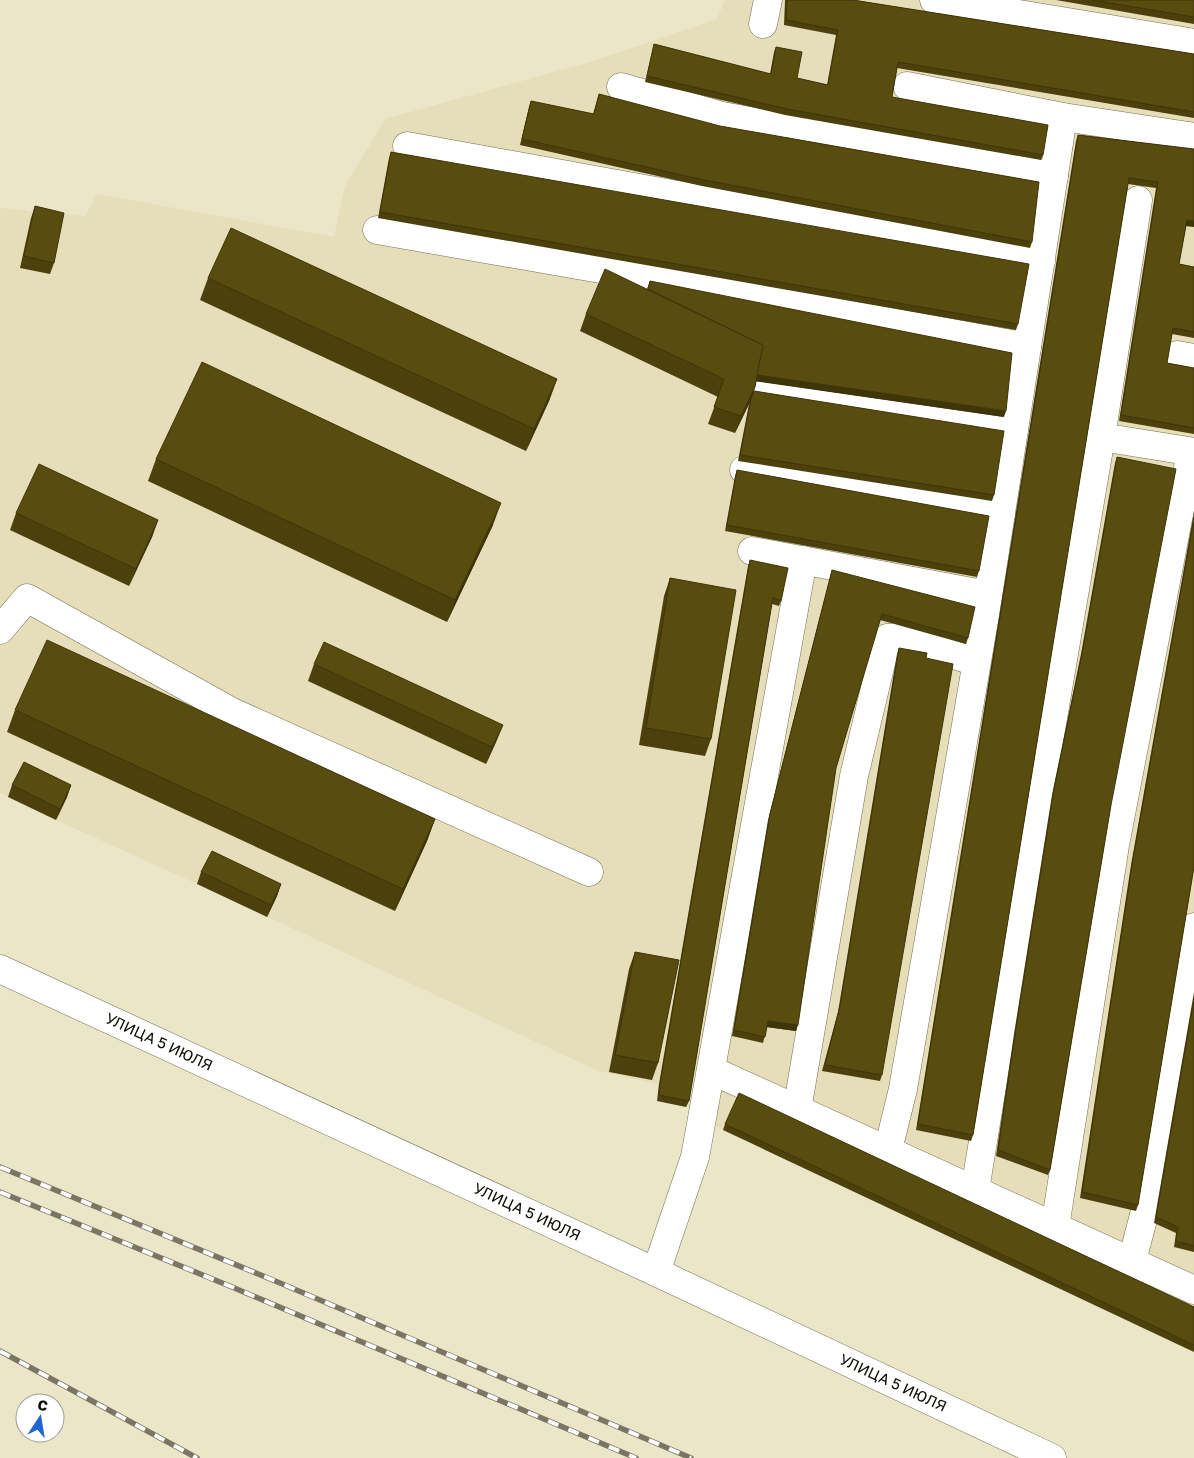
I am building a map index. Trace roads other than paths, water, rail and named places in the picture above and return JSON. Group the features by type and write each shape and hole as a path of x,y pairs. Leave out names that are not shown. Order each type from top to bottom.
{"main road":[{"path":"934,0 1194,43"},
{"path":"907,86 1064,117 1194,137"},
{"path":"621,87 722,116 1054,176"},
{"path":"888,1150 903,1089 988,595 1064,117"},
{"path":"407,146 1041,260"},
{"path":"975,1190 1101,437 1138,200"},
{"path":"376,230 652,278 1027,347"},
{"path":"760,390 1014,429"},
{"path":"1055,1227 1115,845 1193,452 1101,437"},
{"path":"744,470 1001,514"},
{"path":"752,551 988,595"},
{"path":"656,1272 695,1158 803,560"},
{"path":"0,630 27,598 232,712 588,872"},
{"path":"797,1110 854,776 887,638 898,637 976,662"},
{"path":"1132,1261 1144,1216 1194,927"},
{"name":"УЛИЦА 5 ИЮЛЯ","path":"0,969 656,1272 1052,1458"},
{"path":"711,1070 1194,1290"}],"railway":[{"path":"0,1167 280,1283 691,1458"},
{"path":"0,1192 232,1287 636,1458"},
{"path":"0,1351 197,1458"}]}
